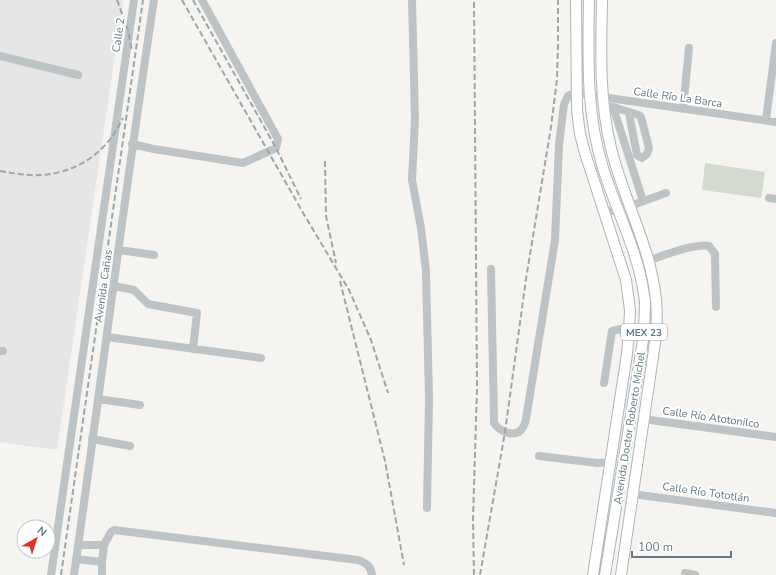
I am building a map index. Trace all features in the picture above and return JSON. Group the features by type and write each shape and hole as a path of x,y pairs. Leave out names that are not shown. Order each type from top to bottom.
{"main road":[{"name":"Avenida Doctor Roberto Michel","path":"576,0 577,110 580,134 626,280 630,310 629,331 613,446 593,575"},
{"name":"Avenida Doctor Roberto Michel","path":"589,0 589,94 594,129 603,168 620,210 639,268 645,300 644,334 604,575"},
{"name":"Avenida Doctor Roberto Michel","path":"602,0 606,104 612,150 648,261 654,286 657,318 656,336 620,575"},
{"path":"613,446 625,449"},
{"path":"607,558 622,560"}],"street":[{"name":"Calle 2","path":"124,72 134,0"},
{"name":"Avenida Cañas","path":"74,575 119,250 132,144 154,0"},
{"path":"132,144 154,149 243,163 276,148 278,139 202,0"},
{"path":"412,0 415,119 412,180 421,228 426,271 429,398 427,508"},
{"path":"766,120 776,43"},
{"path":"683,108 689,48"},
{"path":"0,56 78,75"},
{"name":"Avenida Cañas","path":"52,575 124,72"},
{"path":"491,269 494,423 500,430 516,433 522,429 526,419 555,240 559,145 564,104 568,96 577,92"},
{"name":"Calle Río La Barca","path":"577,92 589,94 606,104 683,108 776,122"},
{"path":"606,104 641,117 649,148 647,154 642,158 637,155 629,113"},
{"path":"606,104 643,201"},
{"path":"604,212 630,207 666,193"},
{"path":"648,261 699,245 708,246 715,254 716,307"},
{"path":"119,250 154,255"},
{"path":"114,286 134,290 148,304 197,313 193,350"},
{"path":"604,383 612,331 622,329 644,334"},
{"path":"107,338 261,358"},
{"path":"98,399 140,405"},
{"name":"Calle Río Atotonilco","path":"643,419 776,437"},
{"path":"92,439 130,446"},
{"path":"539,456 596,463 610,462"},
{"name":"Calle Río Tototlán","path":"632,494 776,511"},
{"path":"102,575 104,545 111,532 114,530 358,560 367,564 372,575"},
{"path":"78,545 104,545"},
{"path":"76,559 102,562"},
{"path":"685,573 695,575"}],"shaded area":[{"path":"0,0 123,0 57,450 0,442"},
{"path":"705,163 765,172 761,198 702,190"}],"railway":[{"path":"117,0 128,30 132,51"},
{"path":"61,575 143,0"},
{"path":"182,0 302,211 349,290 371,340 388,393"},
{"path":"193,0 276,148 301,199"},
{"path":"474,0 477,388 473,519 474,575"},
{"path":"480,575 505,432 526,279 551,127 557,79 558,0"},
{"path":"0,171 25,175 40,175 67,170 79,165 90,158 109,141 123,118"},
{"path":"325,161 326,216 336,263"},
{"path":"340,281 385,461 404,565"}]}
